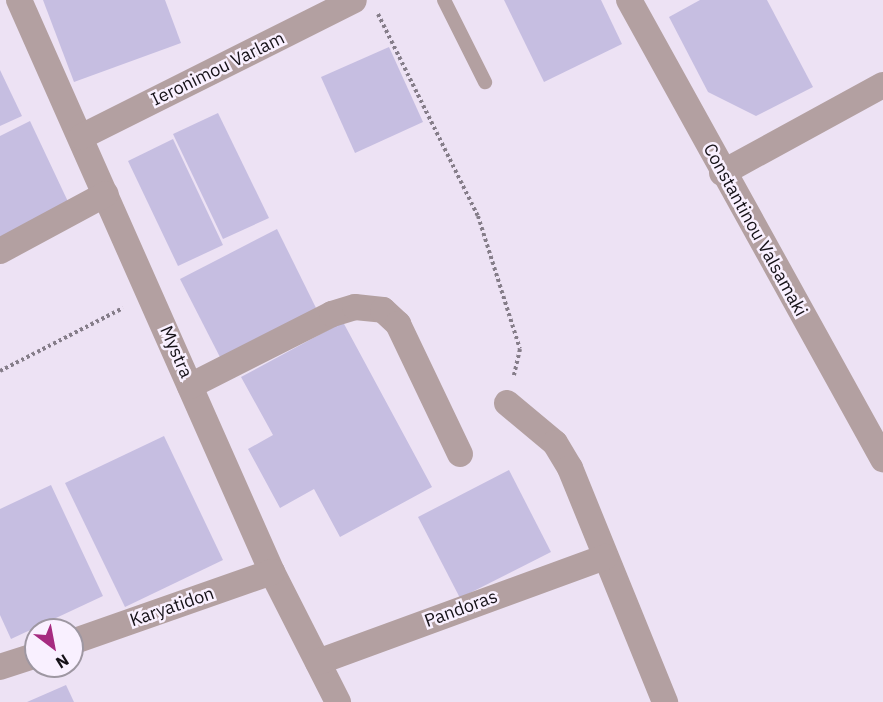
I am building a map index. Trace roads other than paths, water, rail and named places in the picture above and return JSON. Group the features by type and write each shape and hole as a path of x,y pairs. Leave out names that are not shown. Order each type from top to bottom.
{"street":[{"name":"Mystra","path":"19,0 272,572 338,702"},
{"name":"Constantinou Valsamaki","path":"629,0 722,173 883,459"},
{"name":"Ieronimou Varlam","path":"81,137 320,8 365,5"},
{"path":"722,173 883,85"},
{"path":"0,251 106,194"},
{"path":"190,386 332,314 355,307 383,310 398,324 460,454"},
{"path":"507,403 555,443 570,468 604,557 665,702"},
{"name":"Pandoras","path":"318,662 604,557"},
{"name":"Karyatidon","path":"84,638 272,572"},
{"path":"0,667 24,659"}],"lane":[{"path":"444,0 485,82"}]}
